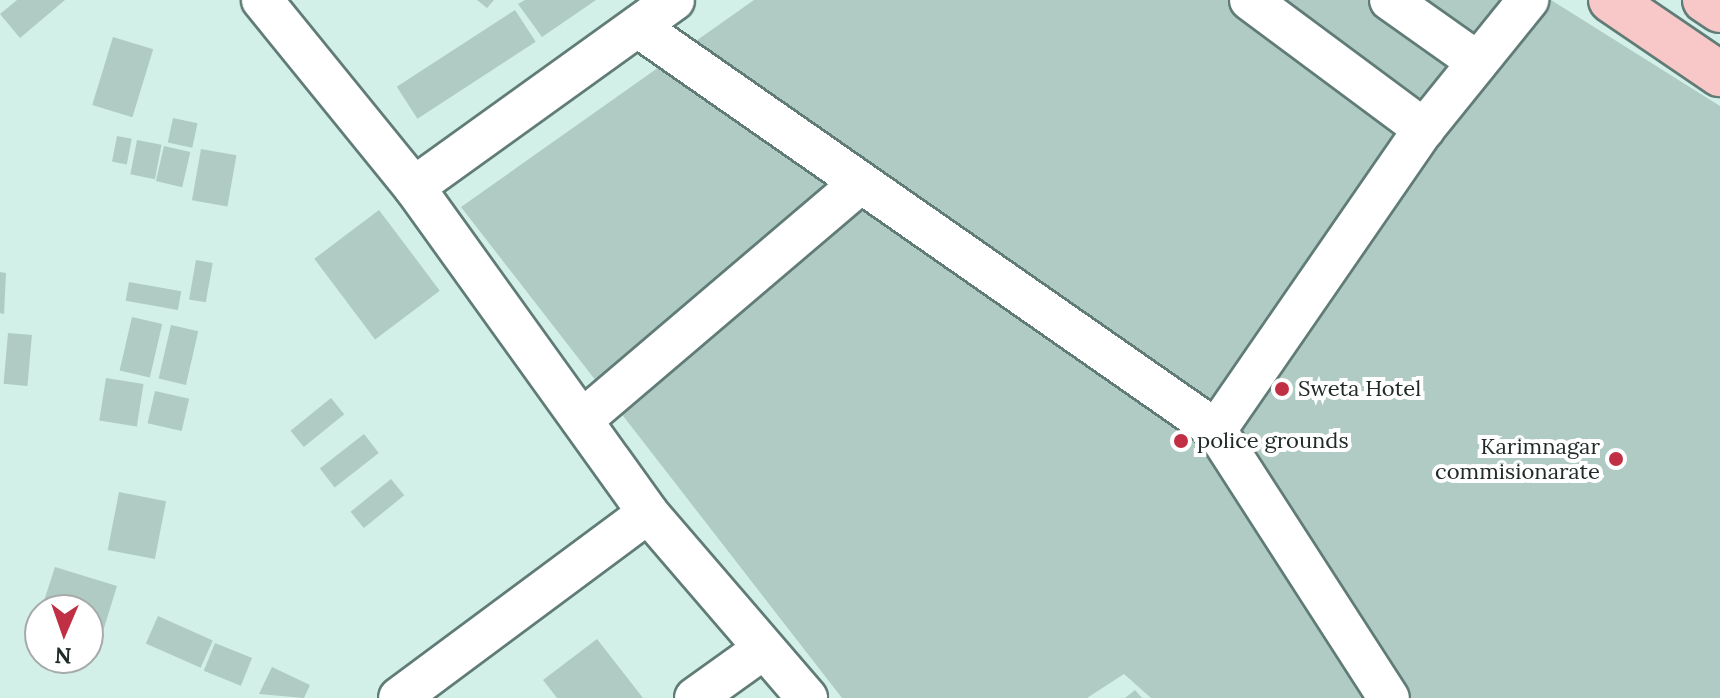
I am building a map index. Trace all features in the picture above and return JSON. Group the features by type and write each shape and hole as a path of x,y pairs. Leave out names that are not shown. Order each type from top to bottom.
{"main road":[{"path":"1611,0 1720,74"},
{"path":"1705,0 1720,10"}],"street":[{"path":"262,0 414,187 648,513 762,650 807,698"},
{"path":"414,187 674,0"},
{"path":"1250,0 1424,129"},
{"path":"1390,0 1476,61"},
{"path":"1216,430 1424,129 1528,0"},
{"path":"638,27 1216,430 1389,698"},
{"path":"582,420 860,183"},
{"path":"399,698 648,513"},
{"path":"695,698 762,650"}],"building":[{"path":"17,0 65,0 20,38 0,14"},
{"path":"477,0 494,0 487,8"},
{"path":"525,0 596,0 542,37 518,4"},
{"name":"police grounds","path":"754,0 1551,0 1720,106 1720,698 1151,698 1124,674 1087,698 842,698 461,207"},
{"path":"515,10 536,42 417,119 397,87"},
{"path":"113,37 153,49 132,117 92,105"},
{"path":"173,118 197,123 192,148 168,142"},
{"path":"117,136 132,139 127,164 112,162"},
{"path":"137,140 162,145 155,179 130,174"},
{"path":"164,146 190,152 182,187 156,181"},
{"path":"201,149 236,155 227,206 192,200"},
{"path":"379,210 440,291 375,339 314,259"},
{"path":"196,260 213,263 206,302 189,299"},
{"path":"0,272 6,273 4,314 0,313"},
{"path":"129,282 181,291 178,310 126,301"},
{"path":"132,317 162,324 150,378 120,371"},
{"path":"171,325 198,331 186,385 159,379"},
{"path":"8,333 32,335 27,386 4,384"},
{"path":"106,378 144,384 137,426 99,420"},
{"path":"155,391 189,399 182,431 148,423"},
{"path":"331,398 344,414 304,447 291,431"},
{"path":"364,434 379,453 335,487 320,468"},
{"path":"391,479 404,495 364,528 351,512"},
{"path":"119,492 166,501 155,559 108,550"},
{"path":"55,567 117,586 104,628 104,594 46,594"},
{"path":"158,616 213,640 201,668 146,643"},
{"path":"597,639 643,698 557,698 543,680"},
{"path":"215,643 252,658 241,686 204,671"},
{"path":"272,667 310,685 304,698 259,694"},
{"path":"1135,690 1142,698 1125,698"}],"place":[{"name":"Sweta Hotel","path":"1282,389"},
{"name":"police grounds","path":"1181,441"},
{"name":"Karimnagar commisionarate","path":"1616,459"}]}
